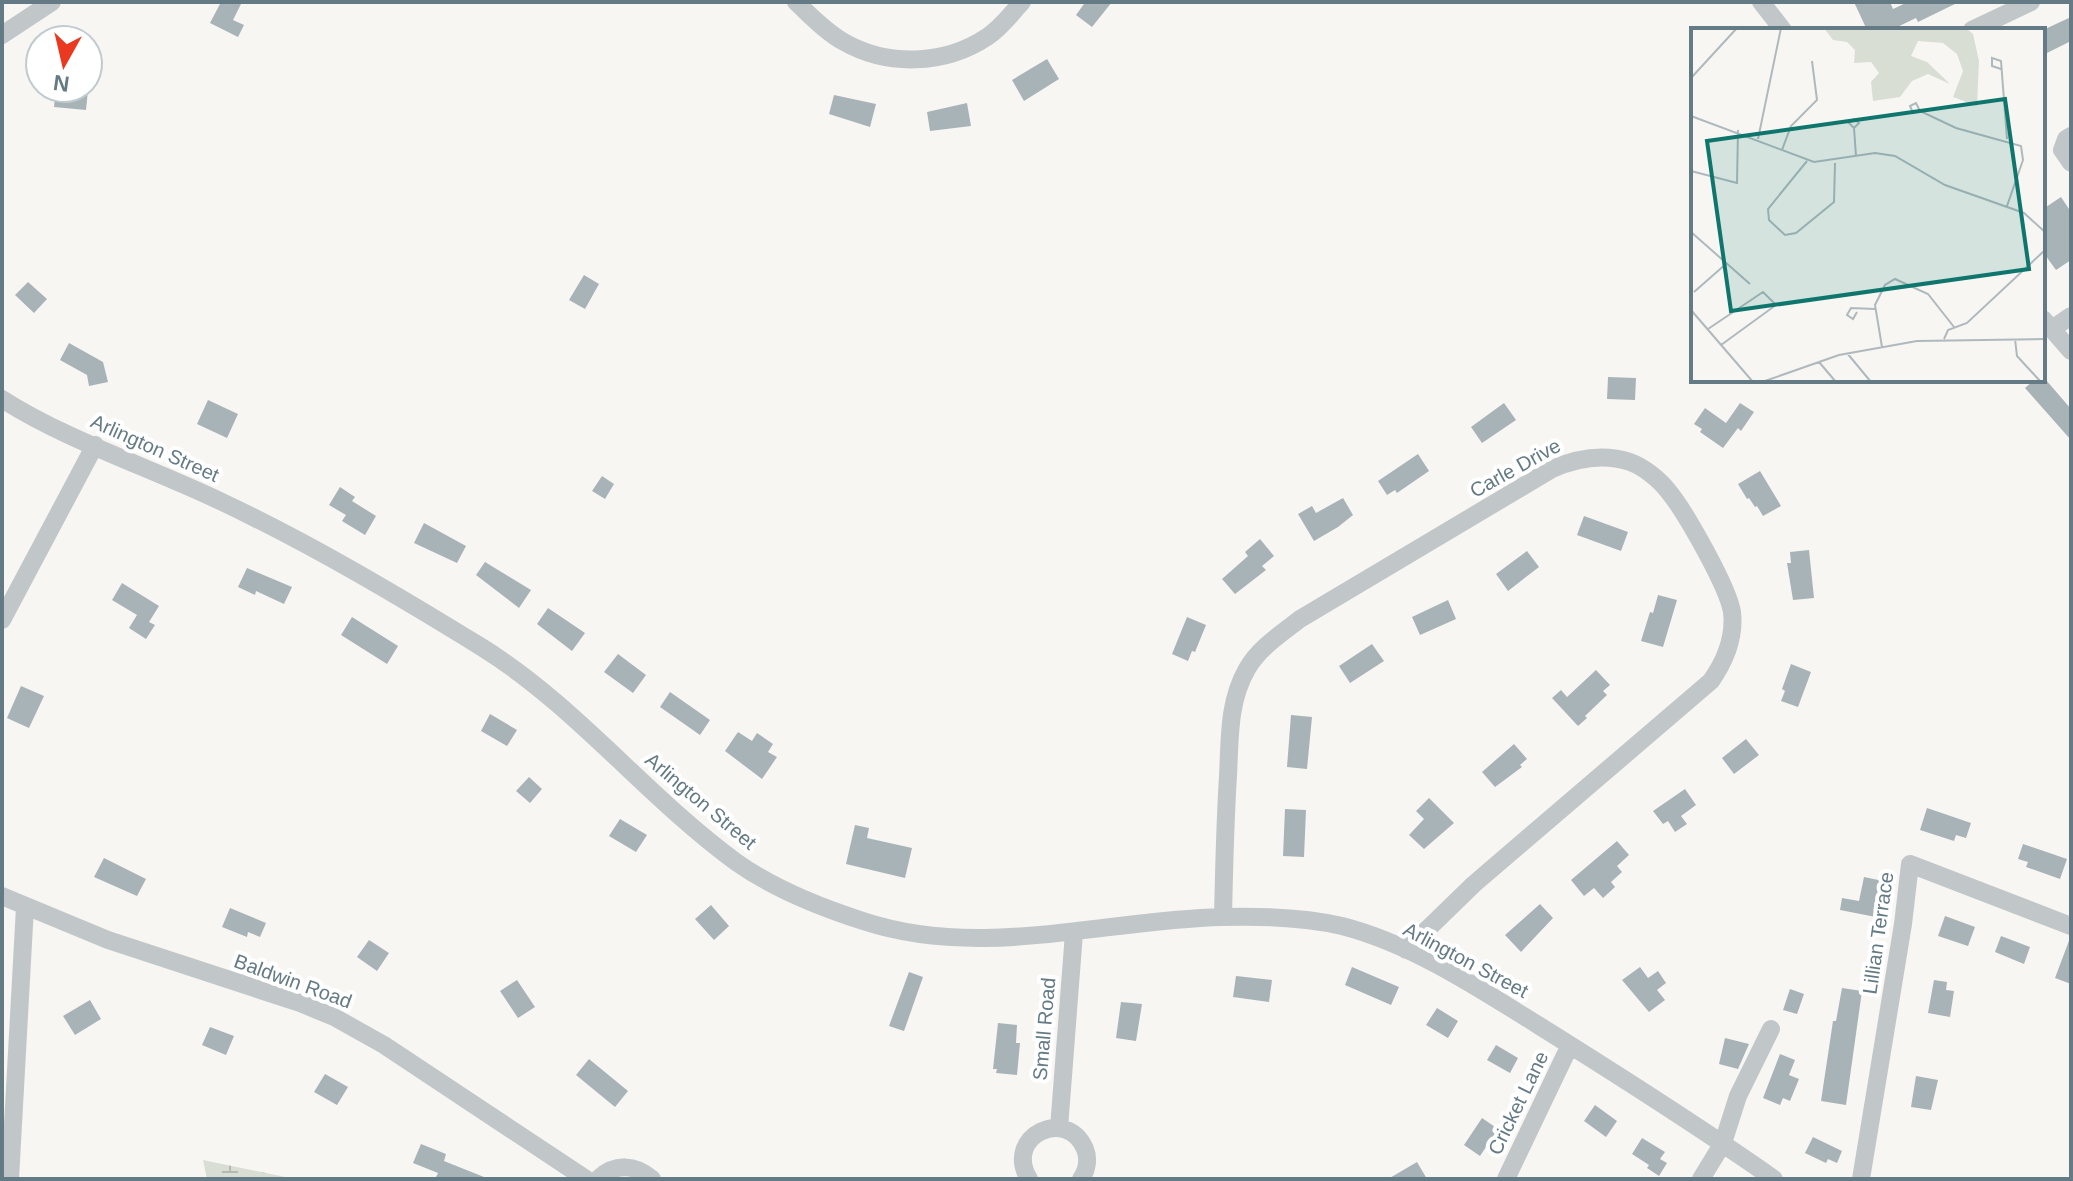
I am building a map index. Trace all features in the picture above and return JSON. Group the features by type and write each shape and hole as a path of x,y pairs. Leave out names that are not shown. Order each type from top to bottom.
{"street":[{"path":"2,35 52,2"},
{"path":"796,2 831,33 852,46 907,60 936,57 976,44 998,28 1022,2"},
{"path":"1761,2 1781,28"},
{"path":"1976,28 2031,2"},
{"path":"2071,136 2066,139 2062,150 2071,163"},
{"path":"2071,316 2047,324 2071,351"},
{"name":"Arlington Street","path":"2,399 43,422 214,498 342,562 490,653 563,710 702,835 740,865 805,900 870,924 942,937 1007,938 1074,933 1129,923 1223,917 1298,920 1340,926 1427,960 1570,1045 1774,1179"},
{"path":"2,620 95,445"},
{"name":"Carle Drive","path":"1223,917 1231,714 1242,677 1268,643 1300,619 1552,469 1576,458 1599,457 1630,462 1650,473 1669,492 1722,583 1732,611 1731,634 1724,661 1711,681 1474,884 1406,950"},
{"name":"Lillian Terrace","path":"1861,1179 1901,938 1910,864 2071,926"},
{"name":"Baldwin Road","path":"2,896 108,940 334,1017 384,1045 586,1179"},
{"path":"10,1179 25,907"},
{"name":"Small Road","path":"1059,1128 1074,933"},
{"path":"1701,1179 1723,1143 1738,1096 1771,1029"},
{"name":"Cricket Lane","path":"1506,1179 1570,1045"},
{"path":"1029,1179 1022,1161 1029,1140 1048,1129 1059,1128 1069,1131 1084,1145 1087,1165 1081,1179"},
{"path":"598,1179 611,1169 622,1167 634,1168 652,1179"}],"green space":[{"path":"203,1160 290,1178 291,1179 207,1179"}],"building":[{"path":"221,2 242,2 233,20 244,25 238,37 210,23"},
{"path":"1081,2 1112,2 1092,27 1076,15 1084,4"},
{"path":"1854,2 1890,2 1893,9 1908,2 1959,2 1918,22 1916,18 1895,28 1866,28"},
{"path":"2071,17 2071,41 2045,54 2045,29"},
{"path":"1047,59 1059,79 1024,101 1012,80"},
{"path":"834,95 876,104 870,127 829,114"},
{"path":"967,103 971,126 930,131 927,112"},
{"path":"54,104 87,104 86,110 54,107"},
{"path":"2061,197 2071,212 2071,260 2056,270 2045,255 2045,208"},
{"path":"584,275 599,284 585,309 569,300"},
{"path":"28,282 47,299 34,313 15,295"},
{"path":"69,343 103,362 108,382 89,386 87,375 60,360"},
{"path":"1608,377 1636,378 1635,400 1607,399"},
{"path":"2046,380 2071,409 2071,440 2025,388 2032,382"},
{"path":"208,400 238,414 227,438 197,424"},
{"path":"1504,403 1516,420 1482,443 1471,427"},
{"path":"1740,403 1754,412 1741,431 1738,428 1723,448 1694,424 1705,408 1726,423"},
{"path":"1418,454 1429,471 1397,493 1395,490 1387,495 1378,481"},
{"path":"1760,471 1781,506 1763,516 1738,484"},
{"path":"602,476 614,484 605,499 592,491"},
{"path":"340,487 355,497 352,501 376,516 365,535 342,521 346,515 329,505"},
{"path":"1343,498 1353,515 1314,541 1298,514 1312,506 1316,513"},
{"path":"1584,516 1628,532 1621,551 1577,535"},
{"path":"424,523 466,546 457,563 414,543"},
{"path":"1260,539 1274,556 1262,566 1266,570 1235,594 1222,579 1248,556 1245,552"},
{"path":"1809,550 1814,598 1793,600 1787,563 1791,563 1790,552"},
{"path":"1527,551 1539,567 1508,591 1496,574"},
{"path":"485,562 531,590 519,608 476,575"},
{"path":"247,568 292,587 284,604 256,591 255,595 238,587"},
{"path":"122,583 159,606 149,622 155,625 146,639 129,628 137,615 112,600"},
{"path":"1658,595 1677,600 1663,647 1641,641"},
{"path":"1448,600 1456,619 1420,635 1412,617"},
{"path":"548,608 585,633 572,651 537,624"},
{"path":"352,617 398,646 387,664 341,635"},
{"path":"1187,617 1206,625 1188,661 1172,654"},
{"path":"1372,644 1384,661 1350,683 1339,666"},
{"path":"618,654 646,675 633,693 604,672"},
{"path":"1791,664 1811,672 1798,707 1781,701"},
{"path":"1596,670 1610,685 1603,691 1607,695 1578,726 1552,698 1561,690 1567,697"},
{"path":"21,686 44,696 29,728 7,718"},
{"path":"670,692 710,720 700,735 660,707"},
{"path":"490,714 517,730 507,746 481,731"},
{"path":"1291,715 1312,717 1307,769 1287,767"},
{"path":"738,732 752,741 757,733 773,744 768,752 777,757 762,779 725,751"},
{"path":"1746,739 1759,755 1734,774 1722,758"},
{"path":"1514,744 1527,759 1520,765 1522,767 1495,787 1482,772"},
{"path":"529,777 542,789 530,803 516,791"},
{"path":"1685,789 1696,805 1681,816 1687,824 1675,832 1668,821 1663,824 1653,811"},
{"path":"1429,798 1454,823 1424,849 1409,835 1424,819 1416,811"},
{"path":"1927,808 1971,823 1966,838 1956,835 1954,841 1920,830"},
{"path":"1285,809 1306,810 1304,857 1283,856"},
{"path":"620,819 647,835 636,852 609,836"},
{"path":"855,825 869,828 867,838 912,848 905,878 846,864"},
{"path":"1617,841 1629,855 1617,866 1622,872 1611,882 1615,887 1603,898 1594,888 1584,896 1571,880"},
{"path":"2023,844 2067,859 2060,879 2026,867 2028,862 2018,859"},
{"path":"104,858 146,879 137,896 94,877"},
{"path":"1864,877 1888,882 1881,918 1840,910 1842,898 1859,901"},
{"path":"1540,904 1553,918 1521,952 1505,935"},
{"path":"711,905 729,926 714,940 695,919"},
{"path":"230,908 266,923 260,937 248,932 247,937 222,927"},
{"path":"1945,916 1975,927 1968,946 1938,936"},
{"path":"2001,936 2030,947 2024,964 1995,952"},
{"path":"2071,938 2071,984 2055,978"},
{"path":"369,940 389,953 377,971 357,957"},
{"path":"1352,967 1399,987 1391,1005 1345,985"},
{"path":"1640,967 1648,978 1658,971 1666,983 1657,990 1665,1000 1649,1012 1622,980"},
{"path":"909,972 923,977 904,1031 889,1026"},
{"path":"1236,976 1272,980 1269,1002 1233,997"},
{"path":"517,980 535,1007 518,1018 500,991"},
{"path":"1934,980 1947,982 1946,990 1954,991 1950,1017 1928,1013"},
{"path":"1842,988 1862,991 1846,1105 1821,1101 1833,1021 1836,1021"},
{"path":"1790,989 1804,994 1797,1014 1783,1010"},
{"path":"90,1000 101,1019 75,1035 63,1016"},
{"path":"1121,1002 1142,1004 1136,1041 1116,1038"},
{"path":"1437,1008 1458,1021 1448,1038 1426,1025"},
{"path":"998,1023 1017,1025 1016,1043 1020,1043 1017,1075 996,1073 997,1069 993,1069"},
{"path":"210,1027 234,1036 226,1055 202,1045"},
{"path":"1725,1038 1749,1044 1738,1069 1719,1064"},
{"path":"1496,1045 1518,1058 1510,1073 1487,1060"},
{"path":"1780,1054 1795,1060 1789,1075 1799,1079 1790,1101 1783,1098 1780,1105 1763,1098"},
{"path":"589,1059 628,1091 615,1107 576,1075"},
{"path":"325,1074 348,1087 337,1105 314,1092"},
{"path":"1916,1076 1938,1080 1931,1110 1911,1107"},
{"path":"1595,1105 1617,1121 1606,1137 1584,1121"},
{"path":"1482,1118 1498,1129 1480,1156 1464,1145"},
{"path":"1813,1137 1842,1151 1837,1163 1828,1159 1826,1163 1805,1153"},
{"path":"1642,1138 1665,1152 1660,1159 1667,1163 1659,1176 1632,1154"},
{"path":"421,1144 446,1154 444,1161 489,1179 435,1179 438,1173 413,1163"},
{"path":"1417,1162 1427,1179 1388,1179"}]}
